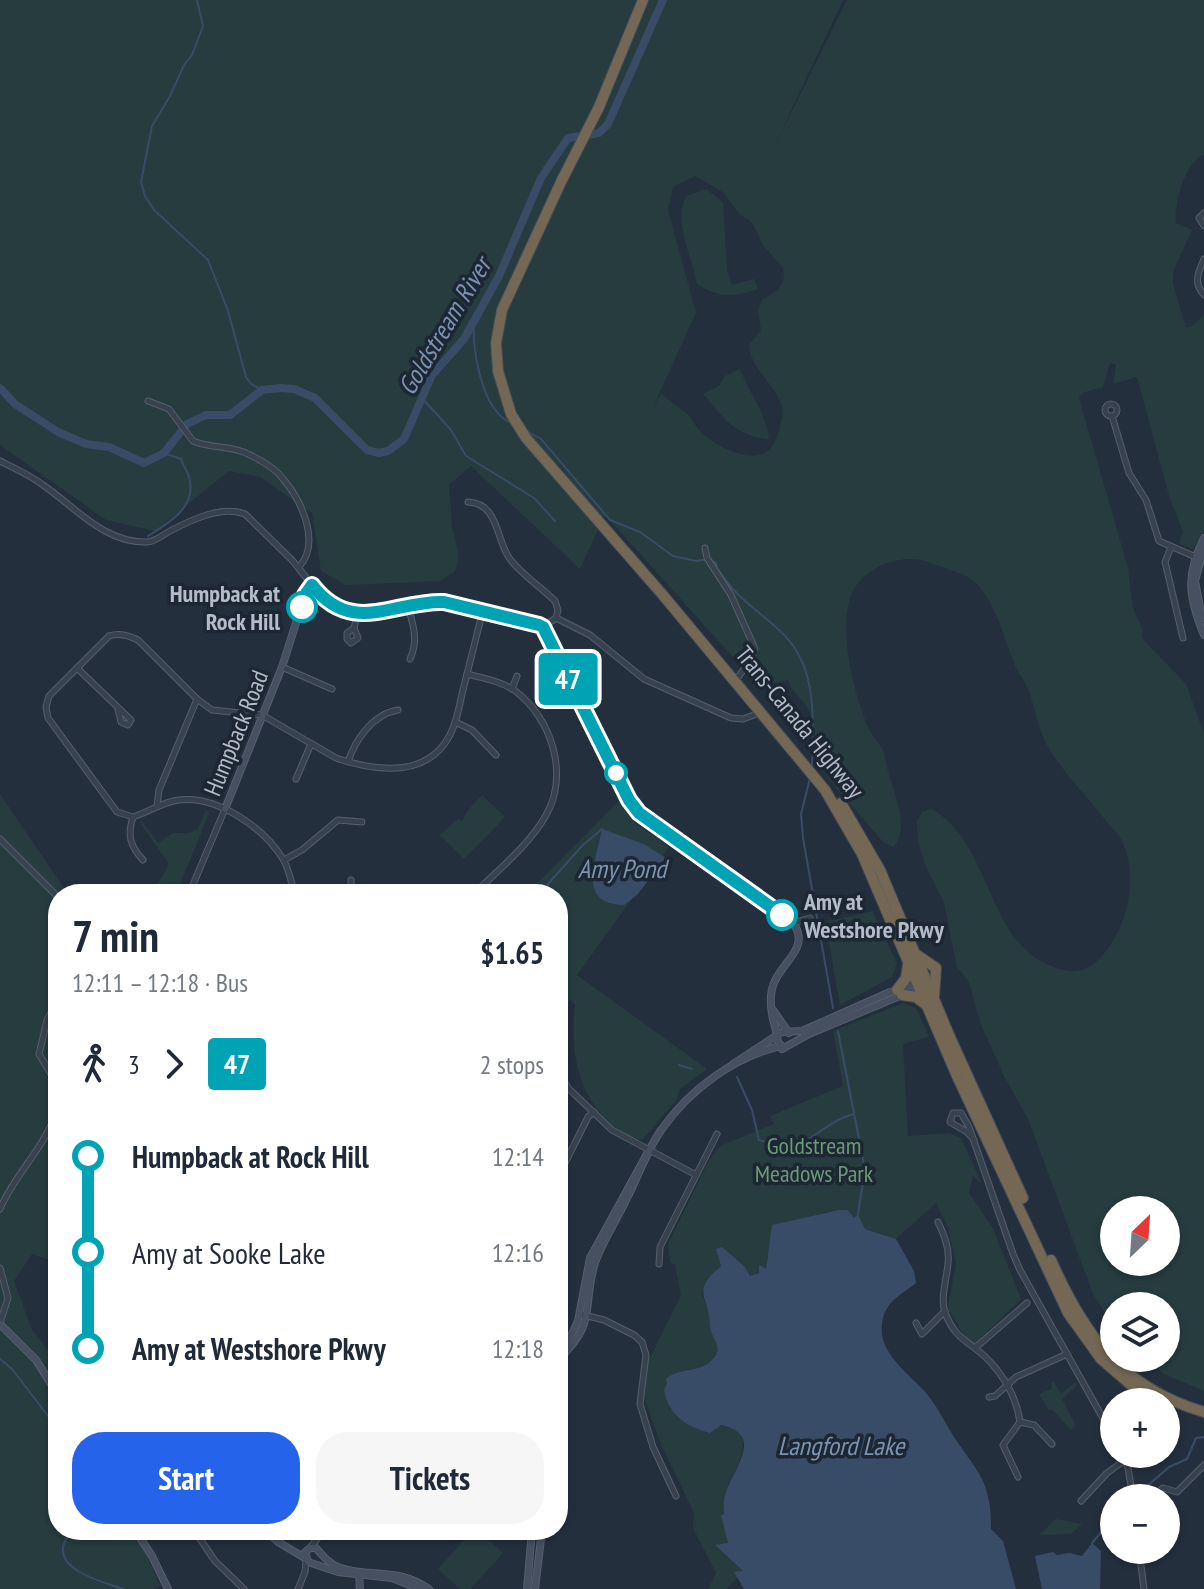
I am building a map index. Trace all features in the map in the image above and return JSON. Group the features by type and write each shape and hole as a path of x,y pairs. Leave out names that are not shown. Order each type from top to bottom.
{"highway":[{"name":"Trans-Canada Highway","path":"643,0 588,131 509,290 496,343 498,371 511,414 543,458 808,767 853,836 912,958"},
{"name":"Trans-Canada Highway","path":"566,175 505,317 501,347 506,389 520,419 538,445 805,753 850,815 880,870 931,1005 1065,1293 1084,1326 1110,1358 1145,1386 1164,1397 1204,1412"},
{"path":"739,676 741,683 808,767"},
{"path":"883,903 892,914 921,982"},
{"path":"912,958 938,964 931,1005 899,992 912,958"},
{"name":"Trans-Canada Highway","path":"931,1005 974,1115 1077,1329 1116,1373 1138,1388"},
{"path":"1180,1411 1204,1420"}],"street":[{"path":"1204,213 1199,218 1204,226"},
{"path":"1204,259 1197,278 1204,295"},
{"path":"148,401 164,406 197,443 233,447 249,454 286,481 306,517 306,556 299,567"},
{"path":"1112,416 1129,473 1146,500 1157,539 1197,557"},
{"path":"0,461 42,484 110,534 134,541 154,541 189,521 235,510 245,514 299,567 323,598"},
{"path":"468,502 478,502 483,507 495,522 508,557 555,601 558,610 556,618 543,627"},
{"path":"1204,538 1191,574 1191,588 1204,635"},
{"path":"1171,547 1165,562 1183,638"},
{"path":"705,548 707,558 731,595 755,649 739,676"},
{"path":"1204,548 1197,557 1195,588 1204,626"},
{"name":"Humpback Road","path":"193,884 282,667 304,598 312,585"},
{"path":"304,598 312,594 358,612 381,613 444,602 543,627 629,800 639,813 793,923 800,933 800,942 773,986 771,1015 777,1036 785,1047"},
{"path":"408,606 416,638 416,647 410,659"},
{"path":"292,884 284,860 267,837 248,821 225,809 181,799 133,817 117,812 48,718 46,707 49,696 109,636 118,633 138,640 212,710 262,715 348,762 390,768 419,765 433,757 446,742 455,722 483,610"},
{"path":"354,628 358,612"},
{"path":"556,618 590,635 626,666 656,685 731,718 743,719 754,715"},
{"path":"282,667 332,689"},
{"path":"77,668 118,709"},
{"path":"467,674 512,689 531,705 551,739 557,765 555,793 546,815 534,834 484,884"},
{"path":"512,689 517,676"},
{"path":"157,806 159,790 197,699"},
{"path":"348,762 354,743 385,712 398,710"},
{"path":"455,722 472,730 496,755"},
{"path":"296,779 311,743"},
{"path":"133,817 130,839 143,860"},
{"path":"284,860 302,850 338,820 362,822"},
{"path":"0,839 48,887"},
{"path":"793,923 810,918"},
{"path":"568,1344 583,1314 590,1258 642,1159 684,1101 732,1066 754,1055 785,1047 921,982 938,964"},
{"path":"732,1066 738,1059 782,1032 799,1032 899,992"},
{"path":"771,1006 794,1039 785,1047"},
{"path":"48,1018 39,1054 48,1069"},
{"path":"568,1088 617,1134 696,1175"},
{"path":"568,1153 588,1117 594,1112"},
{"path":"974,1140 950,1122 953,1113 964,1116 974,1140 1020,1270 1100,1413"},
{"path":"0,1209 48,1132"},
{"path":"659,1264 660,1247 717,1134"},
{"path":"938,1222 945,1235 949,1259 945,1311 959,1337 975,1348 1008,1384 1018,1406 1020,1422 1003,1445 1018,1477"},
{"path":"0,1268 8,1300 0,1323 41,1366 48,1378"},
{"path":"975,1348 1027,1303"},
{"path":"916,1323 922,1334 945,1311"},
{"path":"583,1314 604,1320 642,1342 646,1355 640,1404 653,1447 676,1496"},
{"path":"989,1397 995,1396 1026,1372 1067,1354"},
{"path":"1020,1422 1034,1425 1052,1444"},
{"path":"1180,1489 1204,1465"},
{"path":"1081,1501 1112,1468"},
{"path":"142,1540 168,1589"},
{"path":"201,1540 215,1561 244,1589"},
{"path":"278,1540 310,1562 330,1570 399,1575 429,1589"},
{"path":"310,1562 308,1549 316,1540"},
{"path":"298,1589 310,1562 320,1554 321,1540"},
{"path":"527,1589 531,1540"},
{"path":"535,1589 541,1540"},
{"path":"293,1551 316,1548 337,1566 392,1578 420,1589"},
{"path":"1141,1564 1144,1589"},
{"path":"360,1573 360,1589"}],"green space":[{"path":"0,0 843,0 775,145 847,0 1204,0 1204,155 1186,174 1179,195 1176,223 1192,230 1173,272 1173,283 1186,328 1204,315 1204,530 1193,549 1179,544 1183,532 1170,499 1137,377 1113,384 1116,365 1110,363 1103,387 1082,393 1079,398 1128,568 1133,608 1142,628 1142,638 1186,684 1204,734 1204,1391 1162,1372 1180,1372 1180,1292 1100,1292 1100,1305 1093,1294 1028,1119 981,1025 969,982 957,967 944,902 924,862 918,841 917,821 922,812 932,809 952,825 967,844 1013,935 1028,952 1049,965 1072,971 1091,966 1103,955 1119,930 1130,885 1130,870 1122,841 1047,745 1028,689 1018,672 996,615 974,581 958,572 924,561 900,560 871,571 862,578 851,596 846,625 849,659 861,708 869,729 883,751 899,809 901,829 894,847 884,843 820,767 809,711 788,680 759,686 605,515 580,569 471,466 449,485 452,527 459,557 455,571 440,581 346,585 321,571 312,513 260,477 229,471 155,531 106,520 0,445","holes":["695,176 724,193 740,215 754,226 763,245 783,268 784,279 779,289 762,300 758,310 761,330 749,345 754,361 782,408 781,422 769,450 751,456 728,450 708,438 686,413 661,394 653,407 696,313 668,210 673,187"]},
{"path":"706,189 723,202 727,271 732,285 754,279 758,289 726,295 697,284 682,228 683,206 686,196"},
{"path":"740,369 761,412 769,439 739,430 703,394 719,386 725,376"},
{"path":"0,794 61,884 48,884 48,1260 32,1254 14,1281 32,1330 48,1350 48,1540 140,1540 160,1586 153,1589 0,1589"},
{"path":"482,795 505,817 464,859 440,835 458,819 462,821"},
{"path":"620,800 624,801 635,823 669,847 577,975 707,1069 680,1089 677,1099 643,1139 638,1140 619,1130 592,1101 583,1084 574,1045 575,1004 570,1000 568,1002 568,884 537,884"},
{"path":"206,809 209,814 180,884 158,884 169,864 139,821 158,843 173,833 189,833 198,829"},
{"path":"873,911 897,964 892,977 840,1005 825,922"},
{"name":"Goldstream Meadows Park","path":"903,1003 916,1008 929,1037 903,1044 908,1136 949,1133 961,1138 982,1184 973,1176 969,1193 993,1228 1021,1299 973,1345 965,1338 948,1307 956,1264 948,1228 936,1203 896,1239 865,1229 858,1214 854,1219 828,1212 786,1223 767,1257 766,1270 750,1276 722,1248 721,1266 706,1280 702,1294 709,1312 710,1330 719,1349 703,1367 686,1370 667,1382 669,1408 686,1417 724,1426 742,1434 742,1452 724,1502 728,1544 716,1546 744,1572 726,1589 708,1589 716,1573 693,1528 694,1513 660,1442 644,1398 649,1360 681,1296 675,1265 670,1262 668,1244 708,1162 722,1145 774,1124 770,1116 843,1086 833,1031"},
{"path":"1054,1382 1061,1394 1075,1382 1077,1386 1062,1399 1076,1426 1071,1430 1052,1409 1049,1411 1039,1394 1052,1389 1051,1383"},
{"path":"1056,1519 1082,1524 1071,1534 1039,1535"},
{"path":"464,1540 488,1540 503,1553 470,1589 460,1589 438,1569"}],"water":[{"name":"Amy Pond","path":"602,829 644,844 666,858 637,895 624,905 609,903 599,897 594,888 594,866"},
{"name":"Langford Lake","path":"848,1210 854,1218 858,1214 865,1229 896,1239 914,1271 916,1283 886,1309 882,1323 884,1344 896,1362 930,1398 979,1474 988,1497 991,1529 1003,1541 1016,1589 744,1589 734,1572 743,1571 715,1545 728,1543 721,1515 724,1515 725,1496 742,1454 742,1437 735,1430 721,1425 710,1433 680,1419 666,1399 666,1379 706,1365 717,1352 703,1293 708,1279 721,1266 716,1249 722,1247 745,1267 750,1276 759,1273 759,1265 766,1269 772,1225"},
{"path":"1092,1543 1100,1550 1100,1589 1042,1589 1035,1556 1053,1552 1057,1555 1069,1553 1082,1556"}],"waterway":[{"path":"197,0 203,26 192,55 152,126 141,182 154,210 208,260 228,311 246,377 262,390"},
{"name":"Goldstream River","path":"0,388 15,404 58,432 86,444 109,447 144,463 164,453 187,424 206,415 230,415 262,390 280,388 294,389 315,398 367,450 379,453 388,451 404,439 432,375 464,339 499,276 541,178 568,138 599,133 608,124 663,0"},
{"path":"474,321 476,356 486,393 497,412 512,424"},
{"path":"422,398 451,430 466,456 534,498 555,521"},
{"path":"525,430 541,439 610,520 640,532 673,556 696,561 710,559 716,563 738,594 791,643 801,659 811,694 812,768"},
{"path":"148,536 180,512 186,505 191,487 181,459 164,453"},
{"path":"810,778 801,814 803,838 833,1008"},
{"path":"548,884 602,829"},
{"path":"838,1031 865,1170 858,1214"},
{"path":"679,1065 692,1069"},
{"path":"737,1077 752,1110 759,1140 793,1150 830,1124 854,1114"},
{"path":"0,1359 12,1369 48,1416"},
{"path":"1150,1484 1169,1467 1187,1459 1196,1438 1204,1437"},
{"path":"1092,1543 1100,1533"},
{"path":"66,1540 64,1556 76,1570 123,1589"}],"bus line":[{"name":"47","path":"302,607 312,585 326,601 365,614 430,601 444,602 543,627 629,800 639,813 782,915"}],"place":[{"name":"Humpback at Rock Hill","path":"302,607"},
{"name":"Amy at Westshore Pkwy","path":"782,915"}]}
